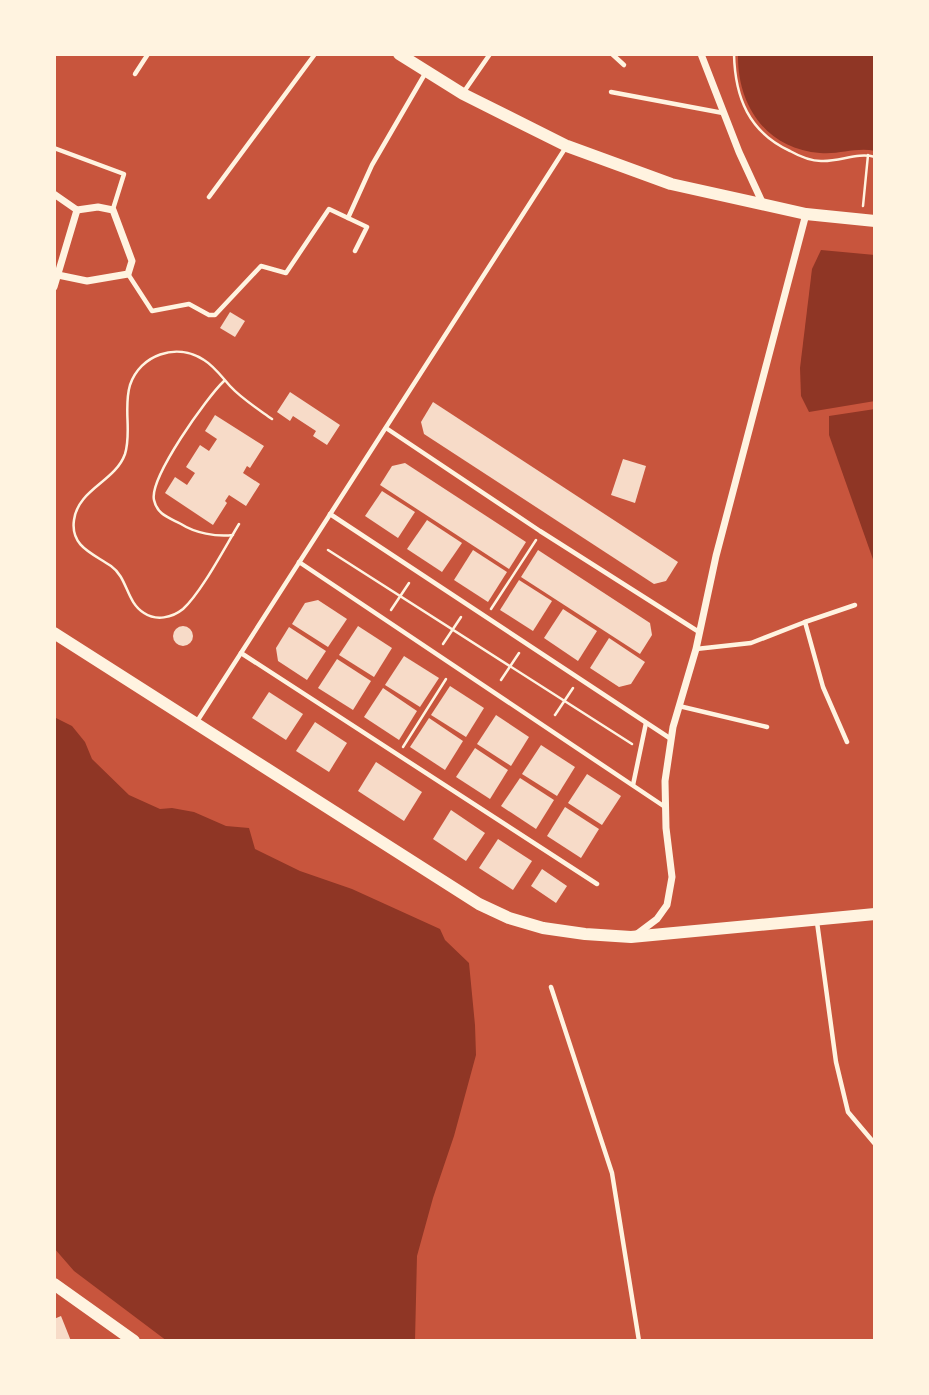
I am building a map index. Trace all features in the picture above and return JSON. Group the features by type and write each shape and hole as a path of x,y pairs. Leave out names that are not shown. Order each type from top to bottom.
{"street":[{"path":"399,54 463,94 567,146 671,184 806,214 868,220"},
{"path":"701,54 763,205"},
{"path":"54,194 77,210 98,207 113,210 132,261 128,274 87,281 58,275"},
{"path":"54,287 77,210"},
{"path":"631,937 657,919 667,905 672,877 664,781 671,739 806,214"},
{"path":"54,633 494,912 543,928 631,937 875,914"},
{"path":"54,1284 134,1341"}],"lane":[{"path":"135,74 148,54"},
{"path":"209,197 315,54"},
{"path":"463,94 490,54"},
{"path":"612,54 624,65"},
{"path":"348,218 372,165 426,71"},
{"path":"611,92 723,113"},
{"path":"196,723 567,146"},
{"path":"54,148 124,174 113,210"},
{"path":"128,274 152,311 189,304 209,315 215,315 261,266 286,273 329,209 367,227 355,251"},
{"path":"386,428 540,531 699,632"},
{"path":"330,514 671,739"},
{"path":"299,562 666,807"},
{"path":"696,649 751,643 855,605"},
{"path":"805,622 823,687 847,742"},
{"path":"241,653 597,884"},
{"path":"680,706 767,727"},
{"path":"633,785 646,723"},
{"path":"817,918 836,1062 848,1112 875,1144"},
{"path":"551,987 612,1173 639,1341"}],"path":[{"path":"734,54 734,76 740,100 749,119 765,136 790,152 819,161 868,155 875,157"},
{"path":"868,155 868,220"},
{"path":"239,524 183,609 165,618 145,614 134,605 116,569 83,548 75,536 73,522 83,498 117,468 124,456 127,444 127,399 136,372 146,361 172,351 204,359 243,397 272,419"},
{"path":"225,380 204,402 198,416 167,460 153,497 160,513 185,527 214,536 233,535"},
{"path":"491,609 536,540"},
{"path":"328,550 640,749"},
{"path":"391,610 409,583"},
{"path":"443,644 461,617"},
{"path":"501,680 519,653"},
{"path":"403,747 446,679"},
{"path":"555,715 573,688"}],"shaded area":[{"path":"738,54 875,54 875,151 820,153 801,150 784,143 758,121 749,107 739,73"},
{"path":"821,250 875,255 875,401 809,412 801,396 800,368 812,269"},
{"path":"875,409 875,565 829,435 829,416"},
{"path":"54,717 72,726 85,742 92,759 129,795 160,809 194,812 226,826 249,828 255,849 300,871 352,889 440,929 445,940 469,963 476,1055 417,1256 415,1341 167,1341 74,1271 54,1248"}],"building":[{"path":"230,312 245,321 235,337 220,328"},
{"path":"290,392 340,425 327,445 313,436 316,431 293,416 290,421 277,412"},
{"path":"433,402 678,562 666,581 654,584 424,434 421,422"},
{"path":"215,415 264,446 250,468 247,466 243,473 260,484 246,506 229,495 213,525 165,493 175,477 187,485 195,473 186,467 200,445 209,451 217,439 205,431"},
{"path":"623,459 646,466 635,503 611,495"},
{"path":"405,463 526,542 509,569 380,485 392,466"},
{"path":"382,491 415,512 398,538 365,516"},
{"path":"427,520 462,543 442,572 407,549"},
{"path":"473,550 507,572 488,602 454,580"},
{"path":"538,550 650,623 652,635 640,654 521,577"},
{"path":"519,580 552,601 533,631 500,610"},
{"path":"318,600 347,619 328,647 292,624 305,603"},
{"path":"563,609 597,631 578,661 544,638"},
{"path":"183,626 190,629 193,636 190,643 183,646 176,643 173,636 176,629"},
{"path":"358,626 392,648 374,677 339,655"},
{"path":"289,627 326,651 307,680 278,661 276,648"},
{"path":"609,638 645,662 631,684 619,687 590,668"},
{"path":"404,656 439,678 420,707 385,685"},
{"path":"337,659 371,681 353,710 318,688"},
{"path":"450,686 484,708 466,737 431,715"},
{"path":"383,688 417,711 399,740 364,717"},
{"path":"269,692 303,714 286,740 252,718"},
{"path":"496,715 529,737 511,766 477,744"},
{"path":"429,718 463,741 445,770 410,747"},
{"path":"315,722 347,743 329,772 296,751"},
{"path":"541,745 575,767 557,796 522,774"},
{"path":"475,748 508,770 490,799 456,777"},
{"path":"376,762 422,792 404,821 358,791"},
{"path":"587,774 621,796 602,825 568,803"},
{"path":"520,778 554,800 536,829 501,806"},
{"path":"565,807 599,829 581,858 547,836"},
{"path":"451,810 485,833 466,861 433,839"},
{"path":"498,839 532,861 513,890 479,868"},
{"path":"542,869 567,886 556,903 531,886"},
{"path":"61,1316 71,1341 54,1341 54,1319"}]}
